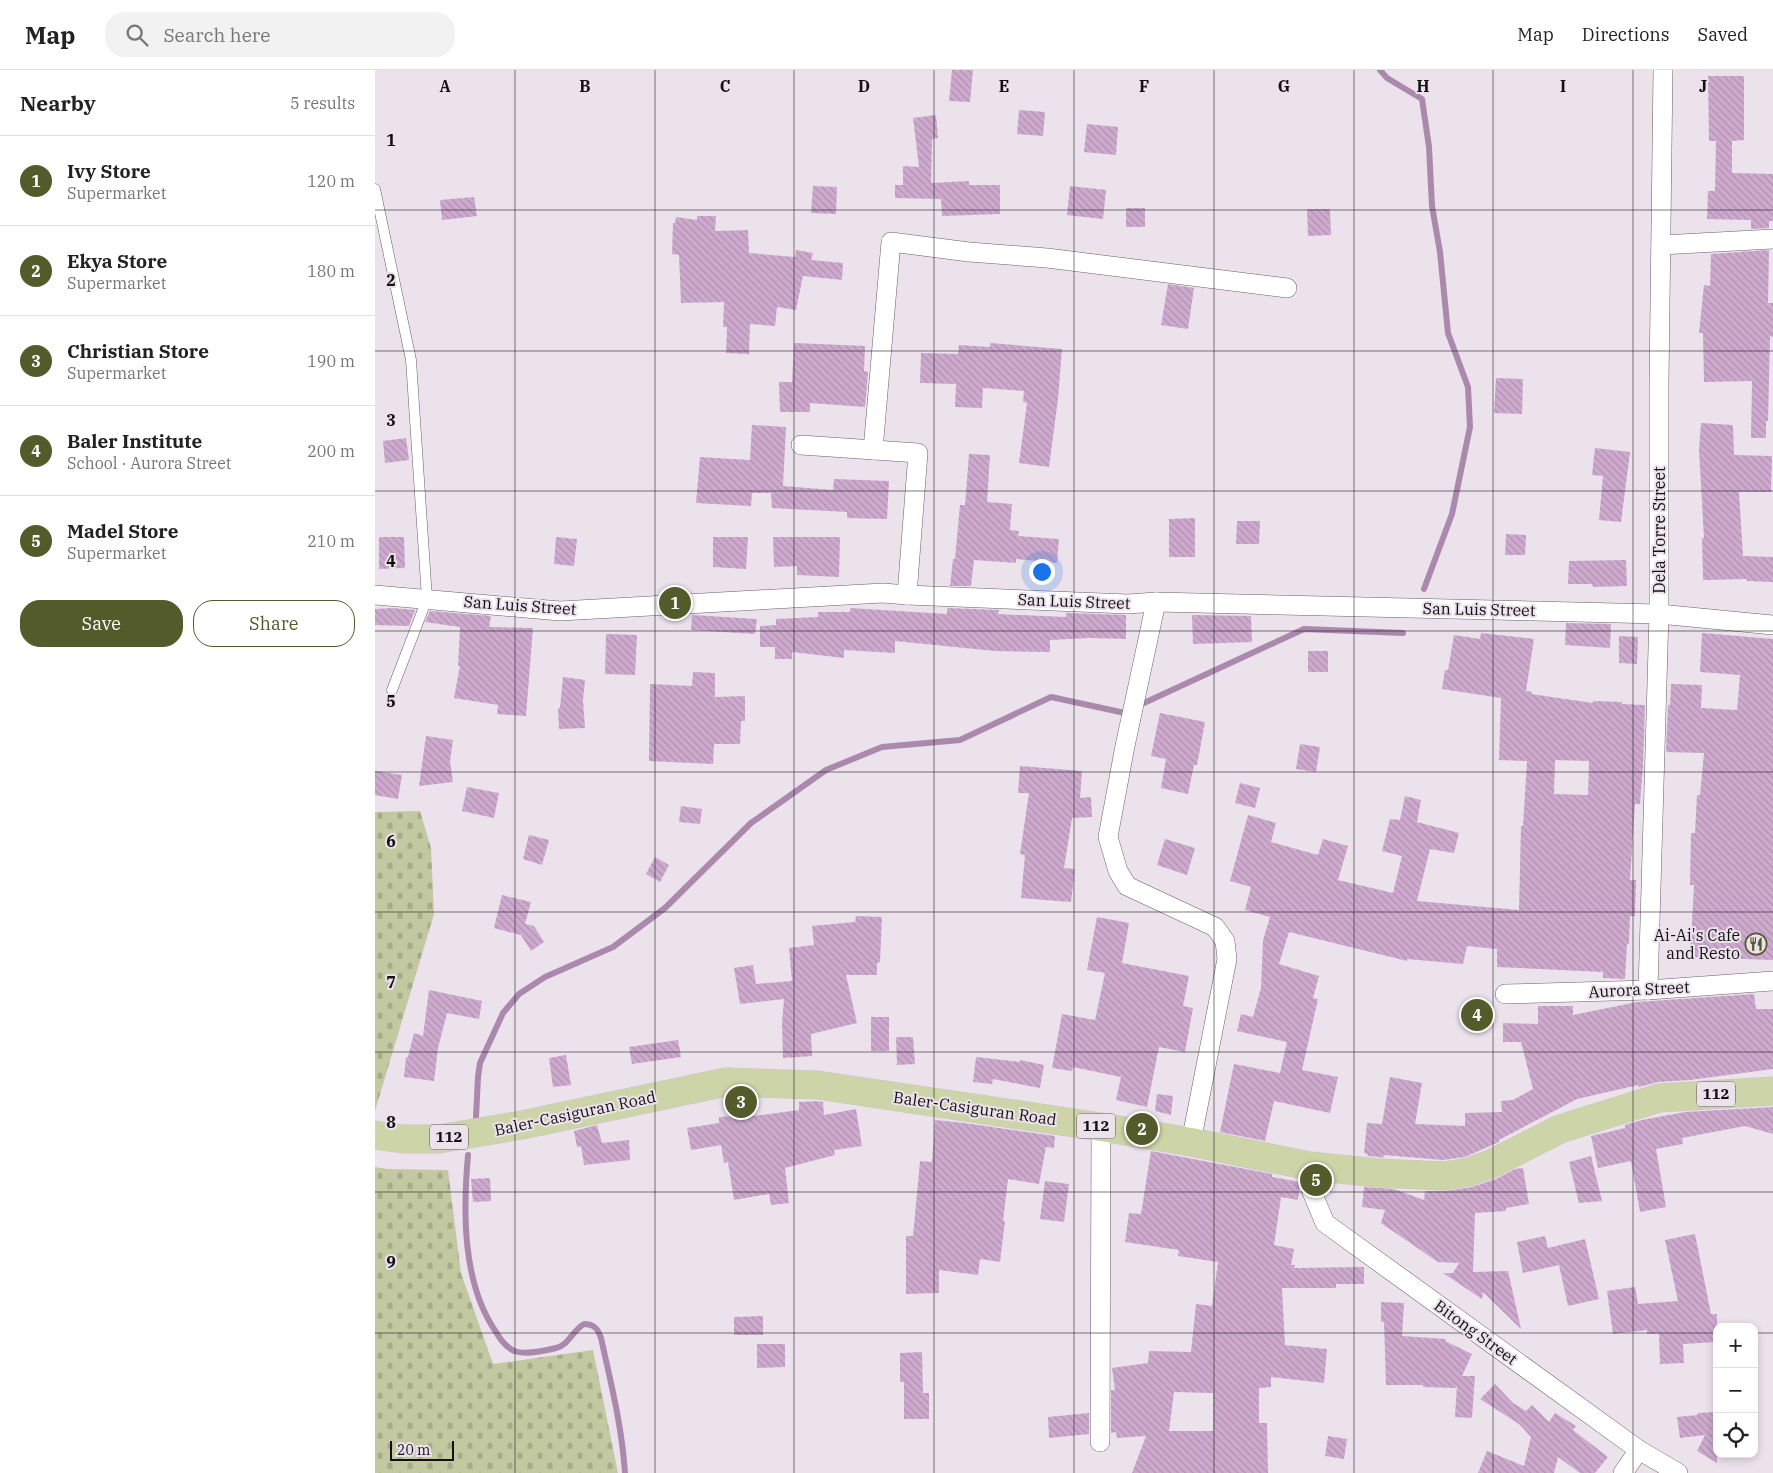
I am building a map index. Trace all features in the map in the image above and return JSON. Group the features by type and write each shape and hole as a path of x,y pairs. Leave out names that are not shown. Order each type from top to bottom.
{"main road":[{"name":"Baler-Casiguran Road","path":"375,1135 403,1139 439,1139 522,1125 726,1082 817,1085 1101,1127 1191,1142 1309,1166 1377,1173 1444,1176 1469,1172 1491,1164 1560,1129 1659,1098 1773,1091"}],"street":[{"name":"Dela Torre Street","path":"1648,990 1659,614 1663,70"},
{"path":"1661,245 1773,239"},
{"path":"873,450 891,242 969,252 1047,258 1287,288"},
{"path":"801,445 918,453 907,595"},
{"name":"San Luis Street","path":"375,596 560,611 883,593 1128,604 1156,602 1659,614 1773,625"},
{"path":"1156,602 1108,837 1118,871 1127,886 1215,927 1225,941 1227,959 1191,1142"},
{"name":"Aurora Street","path":"1505,994 1648,990 1773,981"},
{"path":"1099,1442 1101,1127"},
{"name":"Bitong Street","path":"1309,1166 1312,1192 1325,1223 1639,1450 1678,1473"},
{"path":"1623,1473 1639,1450"}],"lane":[{"path":"375,189 411,360 427,599 392,690"}],"green space":[{"path":"420,811 431,848 434,914 375,1111 375,812"},
{"path":"375,1167 387,1169 448,1170 461,1273 493,1364 593,1350 618,1473 375,1473"}],"building":[{"path":"952,70 973,70 970,102 949,101"},
{"path":"1708,76 1744,76 1744,140 1732,141 1732,173 1773,174 1773,221 1769,221 1769,228 1751,229 1751,220 1707,219 1708,191 1715,191 1716,141 1709,141"},
{"path":"1019,110 1045,112 1043,136 1017,134"},
{"path":"936,115 938,138 932,139 931,183 969,181 969,185 1000,185 1000,214 942,216 941,199 895,198 895,185 903,185 903,166 919,167 913,118"},
{"path":"1087,124 1118,127 1116,155 1084,152"},
{"path":"813,186 837,187 836,214 811,213"},
{"path":"1070,186 1106,190 1103,219 1067,215"},
{"path":"474,197 477,216 442,220 440,200"},
{"path":"1126,208 1145,208 1145,227 1126,227"},
{"path":"1307,209 1330,209 1331,235 1308,236"},
{"path":"697,216 716,216 715,231 748,230 749,253 795,257 796,250 813,253 811,260 843,263 842,280 803,276 796,310 777,307 775,326 750,324 749,354 726,353 727,327 723,327 724,302 681,303 679,255 672,254 673,223 675,223 676,217 697,220"},
{"path":"1769,250 1768,303 1773,303 1773,337 1770,336 1768,421 1766,421 1766,438 1751,438 1752,381 1704,382 1703,333 1699,333 1704,285 1710,286 1711,254"},
{"path":"1168,284 1194,288 1188,329 1161,325"},
{"path":"794,343 865,346 864,371 868,372 865,407 810,403 810,412 780,412 779,382 792,382"},
{"path":"990,343 1062,349 1049,467 1019,463 1027,403 1023,402 1024,391 983,388 982,408 955,407 956,384 920,383 921,353 958,354 959,345 990,347"},
{"path":"1496,378 1523,379 1522,414 1494,413"},
{"path":"1701,423 1733,425 1734,455 1772,456 1771,492 1739,492 1743,556 1773,557 1773,582 1747,581 1747,579 1703,580 1702,538 1704,538 1699,450"},
{"path":"752,425 786,427 783,486 833,490 834,479 889,481 887,519 847,518 847,512 772,508 771,493 752,493 751,506 696,503 700,457 750,460"},
{"path":"406,438 409,460 385,463 383,441"},
{"path":"1595,448 1630,452 1621,522 1599,520 1603,476 1592,475"},
{"path":"969,454 990,455 987,502 1012,504 1010,530 1019,531 1018,536 1059,539 1057,563 1016,559 1016,563 974,560 971,586 950,586 953,559 955,559 960,505 965,505"},
{"path":"1195,518 1195,557 1169,557 1169,519"},
{"path":"1237,521 1260,521 1259,544 1236,544"},
{"path":"1506,534 1526,535 1525,555 1505,555"},
{"path":"379,537 404,537 405,568 379,569"},
{"path":"556,537 577,539 574,566 554,564"},
{"path":"713,537 748,537 746,569 713,567"},
{"path":"773,537 840,537 839,577 797,575 797,566 774,567"},
{"path":"1626,560 1627,586 1593,587 1592,584 1568,584 1569,561"},
{"path":"850,608 947,614 947,608 999,610 998,614 1066,617 1066,613 1126,615 1126,639 1050,640 1050,652 995,651 895,641 895,653 844,650 844,658 792,652 792,659 775,659 775,647 760,647 760,626 776,625 776,619 818,617 818,612 850,612"},
{"path":"375,609 415,610 409,626 375,625"},
{"path":"430,611 491,616 489,627 533,628 526,716 497,714 498,705 454,698 460,666 458,666 460,627 425,622"},
{"path":"692,615 757,619 755,634 691,630"},
{"path":"1192,615 1251,616 1252,642 1193,644"},
{"path":"1566,623 1611,624 1610,648 1565,645"},
{"path":"1481,633 1534,639 1526,691 1532,692 1531,694 1593,703 1593,701 1622,702 1622,704 1645,705 1640,804 1635,804 1630,880 1636,880 1635,916 1630,916 1625,979 1603,978 1603,972 1497,967 1497,949 1467,946 1463,964 1407,959 1407,961 1289,932 1279,964 1319,976 1313,998 1318,999 1302,1070 1338,1077 1330,1113 1274,1101 1265,1141 1220,1132 1234,1064 1280,1073 1287,1042 1237,1031 1241,1014 1253,1017 1261,988 1263,940 1270,917 1245,910 1251,887 1230,881 1248,815 1276,823 1271,842 1318,855 1323,839 1348,846 1338,880 1393,893 1402,856 1382,851 1390,819 1400,820 1405,796 1421,800 1417,822 1459,833 1454,853 1430,849 1417,901 1519,910 1521,826 1523,826 1527,761 1499,760 1501,698 1442,689 1445,670 1448,670 1454,635 1480,639","holes":["1555,760 1589,761 1588,795 1554,794"]},
{"path":"1702,633 1773,639 1773,960 1690,957 1694,885 1690,885 1691,833 1695,833 1697,795 1700,795 1704,753 1666,752 1671,684 1702,685 1701,708 1737,710 1740,675 1700,672"},
{"path":"606,634 637,635 635,675 605,674"},
{"path":"1619,636 1638,637 1637,664 1619,663"},
{"path":"1308,651 1328,651 1328,672 1308,672"},
{"path":"693,672 715,673 715,697 745,696 745,721 741,721 740,744 714,744 713,764 649,761 650,684 692,686"},
{"path":"563,677 585,680 583,700 585,728 559,729 558,708 560,708"},
{"path":"1160,713 1205,722 1197,765 1194,765 1188,794 1161,788 1166,759 1151,756"},
{"path":"426,736 453,740 450,761 453,782 419,786"},
{"path":"1300,744 1320,747 1316,772 1296,769"},
{"path":"1020,766 1082,771 1080,798 1091,797 1092,817 1072,818 1064,868 1075,869 1071,902 1021,898 1025,855 1020,854 1029,793 1018,793"},
{"path":"375,771 402,775 398,799 375,795"},
{"path":"1240,783 1260,788 1255,808 1235,803"},
{"path":"467,787 499,793 494,818 462,811"},
{"path":"681,806 702,809 700,824 679,822"},
{"path":"529,835 549,840 542,865 523,859"},
{"path":"1165,839 1195,848 1187,875 1157,865"},
{"path":"655,857 669,865 660,882 646,874"},
{"path":"502,895 531,902 525,924 534,926 544,942 531,951 521,935 494,928"},
{"path":"856,916 882,917 880,962 877,963 877,975 846,975 857,1023 811,1034 812,1056 783,1058 782,1023 784,999 740,1004 734,968 753,965 756,984 792,981 789,948 814,945 812,926 855,922"},
{"path":"1097,917 1129,923 1122,963 1189,976 1183,1006 1193,1008 1185,1052 1159,1047 1147,1107 1116,1100 1121,1077 1073,1067 1072,1071 1052,1068 1062,1014 1095,1020 1105,973 1087,970"},
{"path":"429,990 482,1001 479,1019 447,1013 438,1048 434,1081 404,1077 406,1057 408,1057 414,1033 423,1036"},
{"path":"1754,994 1756,1009 1773,1009 1773,1069 1690,1080 1658,1082 1639,1087 1638,1085 1577,1099 1499,1140 1499,1142 1465,1157 1443,1160 1384,1155 1383,1158 1367,1156 1368,1154 1364,1153 1367,1123 1382,1124 1390,1077 1422,1083 1415,1124 1465,1126 1465,1113 1502,1112 1501,1101 1513,1100 1533,1089 1521,1042 1503,1042 1503,1023 1538,1024 1538,1006 1573,1006 1573,1015 1637,1002"},
{"path":"871,1017 889,1017 889,1051 871,1051"},
{"path":"896,1037 913,1037 915,1064 897,1065"},
{"path":"678,1040 681,1057 632,1064 629,1047"},
{"path":"566,1055 571,1085 553,1087 549,1058"},
{"path":"976,1057 1020,1062 1020,1060 1044,1065 1040,1088 993,1079 992,1084 973,1082"},
{"path":"1157,1094 1173,1096 1171,1115 1155,1111"},
{"path":"799,1102 823,1102 824,1115 856,1109 862,1146 834,1150 835,1155 785,1168 789,1203 771,1205 769,1194 734,1200 728,1162 724,1163 721,1145 691,1150 687,1128 719,1123 719,1117 746,1115 746,1117 799,1110"},
{"path":"1773,1107 1773,1134 1745,1126 1682,1138 1683,1144 1656,1149 1666,1207 1640,1212 1631,1161 1598,1168 1591,1136 1625,1128 1625,1125 1642,1120 1685,1112"},
{"path":"935,1120 1055,1136 1054,1148 1046,1147 1039,1184 1008,1179 1000,1262 980,1259 978,1275 939,1270 939,1293 906,1294 906,1236 913,1236 920,1161 932,1162"},
{"path":"597,1125 602,1143 629,1140 630,1160 584,1165 581,1146 577,1147 574,1131"},
{"path":"1151,1151 1272,1174 1272,1177 1300,1182 1298,1200 1281,1197 1274,1245 1294,1249 1291,1265 1295,1265 1294,1268 1364,1267 1364,1284 1336,1284 1336,1288 1282,1288 1285,1345 1327,1349 1324,1383 1271,1377 1271,1387 1259,1388 1259,1423 1267,1423 1268,1473 1132,1473 1146,1436 1117,1438 1116,1432 1111,1433 1111,1390 1115,1390 1112,1368 1148,1363 1149,1351 1191,1352 1196,1304 1212,1306 1218,1262 1178,1256 1179,1250 1125,1242 1129,1213 1141,1214","holes":["1174,1392 1213,1393 1213,1431 1169,1431"]},
{"path":"1591,1156 1602,1201 1579,1203 1569,1162"},
{"path":"1523,1168 1529,1204 1506,1208 1506,1211 1475,1213 1473,1272 1508,1271 1521,1329 1483,1292 1482,1299 1443,1273 1453,1273 1459,1263 1438,1262 1381,1223 1385,1210 1362,1207 1364,1187 1394,1189 1424,1200 1425,1191 1446,1191 1472,1187 1496,1179 1515,1169"},
{"path":"490,1178 491,1201 473,1202 471,1179"},
{"path":"1045,1181 1069,1184 1064,1222 1040,1219"},
{"path":"1695,1234 1711,1314 1717,1314 1717,1323 1713,1323 1713,1342 1683,1344 1684,1363 1660,1364 1659,1334 1647,1334 1647,1330 1613,1334 1607,1291 1635,1287 1638,1304 1678,1301 1665,1240"},
{"path":"1545,1236 1548,1248 1585,1239 1599,1299 1568,1306 1559,1265 1523,1273 1517,1242"},
{"path":"1381,1302 1404,1303 1402,1336 1446,1339 1445,1341 1472,1354 1462,1376 1475,1376 1472,1418 1455,1417 1457,1385 1456,1388 1423,1387 1423,1385 1386,1385 1384,1322 1381,1322"},
{"path":"763,1316 763,1335 734,1335 734,1317"},
{"path":"757,1344 785,1344 785,1367 757,1368"},
{"path":"922,1352 923,1393 929,1393 929,1419 904,1419 904,1382 900,1382 900,1353"},
{"path":"1495,1384 1513,1403 1526,1411 1532,1405 1549,1422 1555,1413 1576,1426 1573,1430 1608,1457 1595,1473 1580,1473 1558,1457 1554,1473 1478,1473 1487,1451 1524,1466 1531,1437 1519,1424 1480,1399"},
{"path":"1713,1412 1713,1458 1717,1458 1717,1463 1697,1451 1705,1435 1680,1438 1677,1417 1698,1415 1697,1413"},
{"path":"1089,1413 1089,1434 1049,1438 1048,1417"},
{"path":"1328,1436 1347,1439 1344,1459 1325,1456"}],"waterway":[{"path":"1380,70 1387,78 1422,99 1429,147 1432,206 1440,252 1448,333 1468,387 1470,427 1452,514 1424,589"},
{"path":"1144,703 1304,629 1403,633"},
{"path":"476,1117 480,1063 503,1013 519,994 545,977 613,947 665,908 751,823 826,770 882,747 960,740 1051,697 1125,713"},
{"path":"468,1155 465,1199 467,1246 477,1292 485,1313 503,1343 514,1351 524,1353 560,1346 584,1324 593,1326 597,1330 601,1338 616,1405 625,1473"}],"place":[{"name":"Ivy Store","path":"675,603"},
{"name":"Ai-Ai's Cafe and Resto","path":"1756,944"},
{"name":"Baler Institute","path":"1477,1015"},
{"name":"Christian Store","path":"741,1102"},
{"name":"Ekya Store","path":"1142,1129"},
{"name":"Madel Store","path":"1316,1180"}]}
